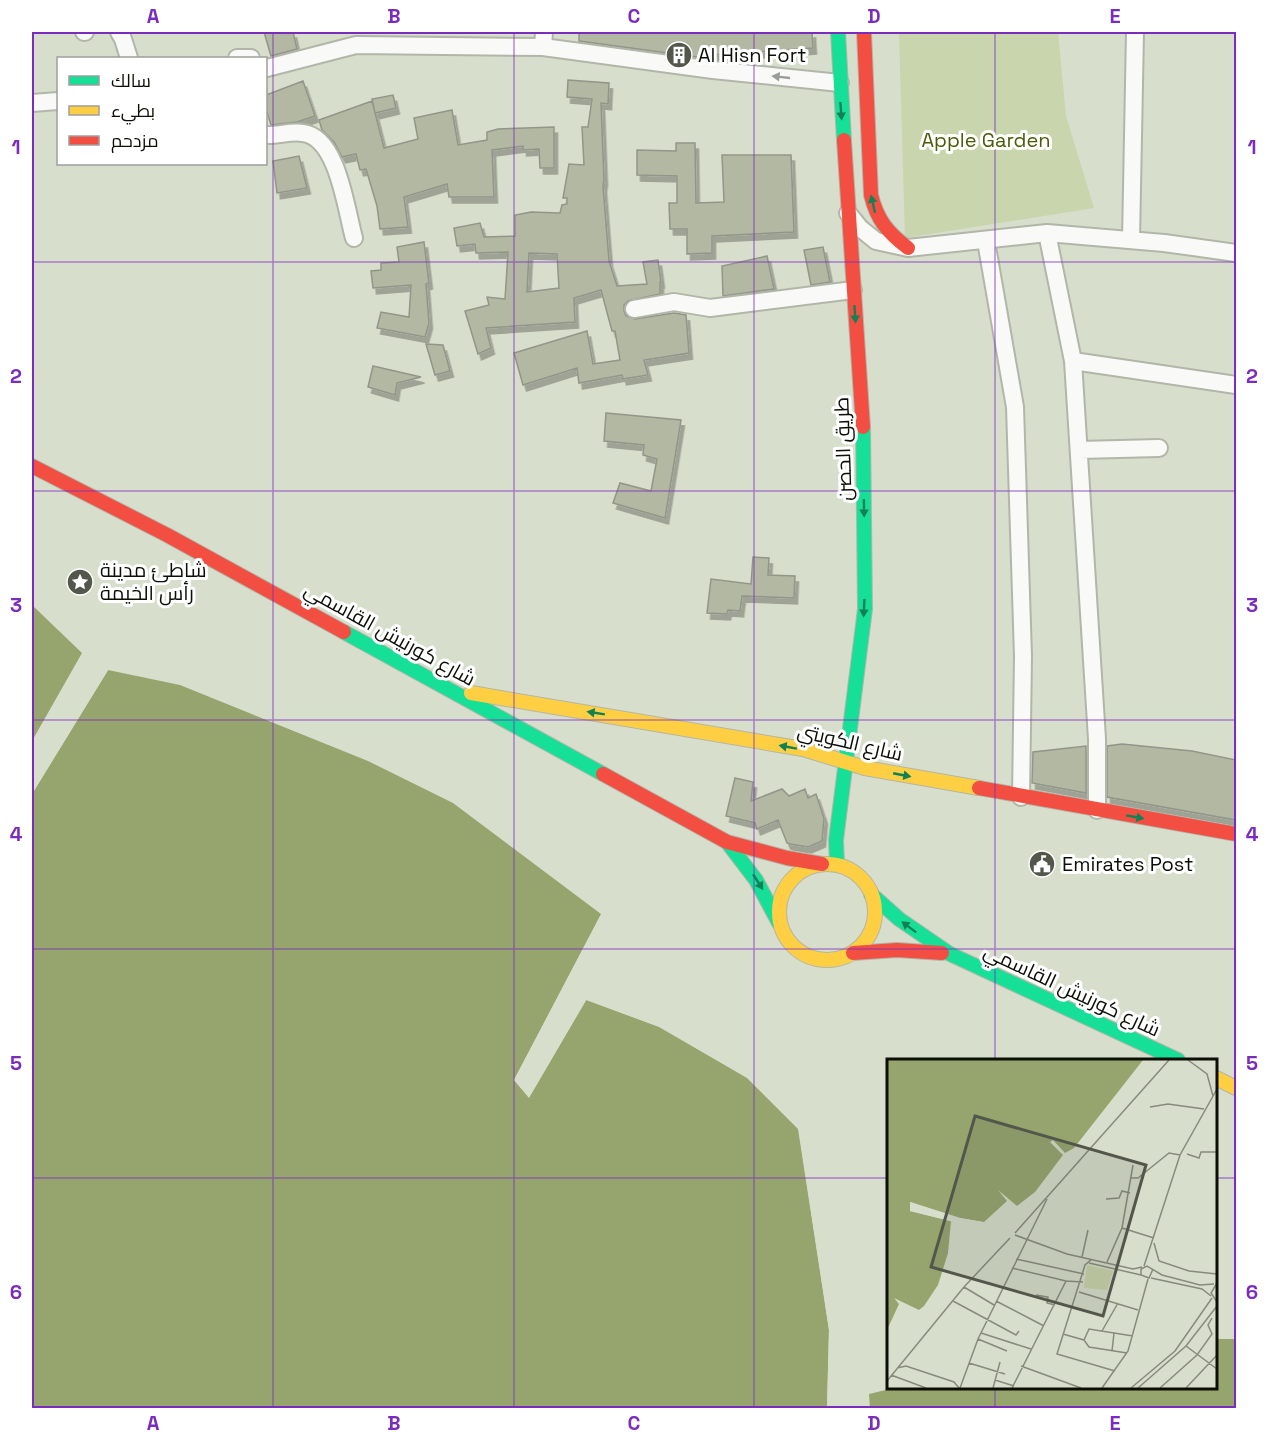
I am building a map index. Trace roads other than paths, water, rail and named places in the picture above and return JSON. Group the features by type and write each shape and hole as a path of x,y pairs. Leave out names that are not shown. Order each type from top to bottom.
{"street":[{"path":"119,32 129,57"},
{"name":"طريق الحصن","path":"837,865 836,840 844,762 865,609 863,420 838,32"},
{"path":"864,32 871,195 875,214 888,233 908,248"},
{"path":"1131,240 1135,32"},
{"path":"267,68 356,45 544,39 713,70 840,83"},
{"path":"32,103 57,101"},
{"path":"267,135 304,133 319,139 334,162 354,238"},
{"path":"848,213 860,228 876,241 908,248 1047,233 1131,240 1236,253"},
{"path":"1047,233 1073,361 1097,739 1097,810"},
{"path":"986,241 1015,407 1023,644 1021,797"},
{"path":"634,309 674,302 710,308 854,290"},
{"path":"1073,361 1236,385"},
{"path":"1078,450 1159,448"},
{"name":"شارع كورنيش القاسمي","path":"32,466 167,535 454,690 727,842 778,856 822,864"},
{"name":"شارع الكويتي","path":"454,690 802,749 865,768 1236,834"},
{"name":"شارع كورنيش القاسمي","path":"727,842 747,864 764,890 781,927"},
{"path":"822,864 837,865 863,880 871,894 875,916 868,937 853,953 837,960 819,960 803,954 789,943 781,927 778,910 782,894 787,886 805,869 822,864"},
{"name":"شارع كورنيش القاسمي","path":"871,894 891,914 950,954 1176,1059"},
{"name":"شارع كورنيش القاسمي","path":"853,953 914,949 950,954"},
{"path":"1217,1079 1236,1088"}],"place":[{"name":"Al Hisn Fort","path":"679,55"},
{"name":"شاطئ مدينة رأس الخيمة","path":"80,582"},
{"name":"Emirates Post","path":"1042,864"}],"park label":[{"name":"Apple Garden","path":"986,140"}]}
